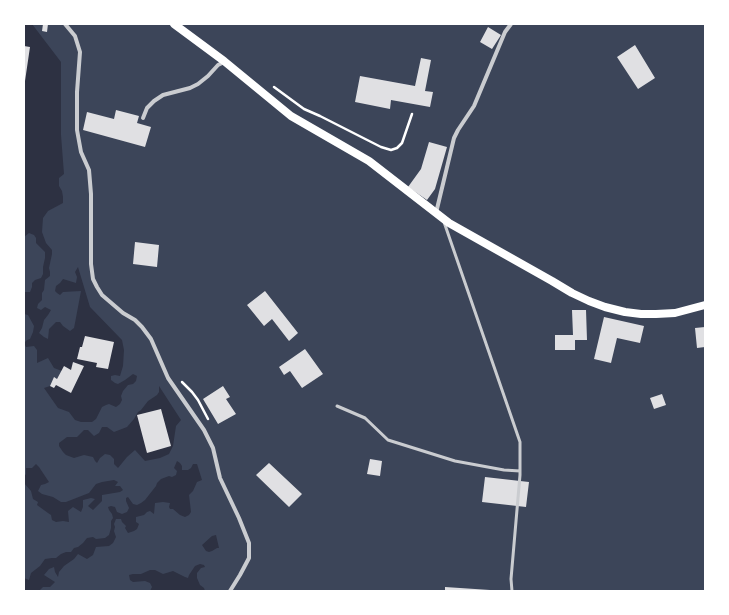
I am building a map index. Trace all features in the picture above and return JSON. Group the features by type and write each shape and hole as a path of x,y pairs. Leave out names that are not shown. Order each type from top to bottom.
{"main road":[{"path":"174,24 224,61 291,116 369,161 436,213 446,223 572,293 605,307 624,312 641,314 675,312 705,305"}],"street":[{"path":"65,24 75,36 80,52 77,92 77,130 81,152 89,170 90,178 91,264 93,279 102,295 142,327 150,339 168,378 204,430 212,448 220,478 249,542 248,558 230,591"},
{"path":"436,213 454,138 474,106 505,32 511,24"},
{"path":"143,118 147,108 154,101 163,95 190,88 198,84 224,61"}],"lane":[{"path":"446,223 520,442 520,471 511,578 512,591"},
{"path":"338,406 365,418 388,440 455,461 504,470 520,471"}],"path":[{"path":"271,85 304,109 390,150 397,148 402,143 412,114"},
{"path":"180,381 198,400 208,419"}],"shaded area":[{"path":"32,24 705,24 705,591 205,591 197,578 197,573 201,568 205,567 204,565 200,564 195,566 188,578 173,571 163,574 155,570 150,570 141,574 129,575 130,580 133,582 145,581 150,583 152,587 150,591 39,591 43,587 50,587 55,582 44,575 49,569 54,567 58,577 59,572 64,566 78,554 87,559 93,555 96,547 109,546 113,543 116,537 114,524 116,519 121,519 126,526 125,528 128,533 137,529 139,524 136,522 136,517 144,515 150,511 154,514 155,503 170,503 170,509 173,509 185,517 189,515 191,512 189,495 193,491 197,482 202,480 197,464 193,464 188,470 182,470 182,466 177,461 174,468 177,471 176,475 161,479 141,503 137,505 133,504 128,497 126,498 129,508 127,512 122,514 117,512 115,507 108,507 113,518 111,521 109,535 105,538 87,538 71,552 61,554 56,558 45,559 40,566 31,573 29,580 24,578 24,483 31,491 33,499 38,502 37,505 51,515 52,520 56,522 69,522 68,511 73,507 81,512 83,500 91,498 95,499 88,506 93,510 102,501 102,495 120,492 123,490 120,486 115,486 118,482 114,480 102,482 96,484 89,493 66,502 61,502 38,491 41,485 49,482 36,464 32,468 26,468 26,474 24,477 24,343 26,347 34,346 37,350 37,363 48,358 54,368 62,371 57,379 54,378 50,386 44,388 58,408 69,412 75,420 81,422 92,422 96,419 102,407 106,405 109,404 116,407 120,404 123,391 128,385 133,384 136,381 137,376 133,374 118,384 111,380 111,376 120,376 123,366 124,350 122,340 90,307 78,267 75,272 77,277 76,283 63,279 56,286 55,291 60,295 63,292 81,291 74,328 70,331 60,322 56,322 49,329 48,339 39,333 44,320 51,310 45,307 41,310 37,308 38,304 42,300 45,280 50,276 49,268 52,254 52,250 46,243 42,232 43,218 48,211 63,203 62,191 59,186 59,178 64,174 61,135 61,62","holes":["159,386 181,420 176,426 173,446 169,454 160,458 145,461 135,450 118,468 114,464 114,459 110,455 105,454 97,463 93,457 84,455 74,458 66,455 59,446 59,443 67,437 77,437 84,430 88,430 94,436 99,433 102,427 107,427 114,432 127,427 148,401 157,395 159,392","216,535 219,548 209,552 206,551 202,545 212,536"]},
{"path":"29,233 34,235 36,238 36,243 45,252 45,258 41,278 32,283 30,292 24,292 24,237"},
{"path":"24,314 28,315 34,326 30,339 24,343"}],"building":[{"path":"43,24 48,24 47,32 42,31"},
{"path":"488,27 501,35 492,49 480,42"},
{"path":"635,45 655,78 638,89 617,57"},
{"path":"24,46 30,47 25,81 24,81"},
{"path":"421,58 431,60 425,91 433,92 430,107 391,100 390,109 355,102 360,76 415,86"},
{"path":"116,110 139,116 137,123 151,127 145,147 83,130 87,112 114,119"},
{"path":"429,142 447,147 435,189 427,200 408,187 421,169"},
{"path":"135,242 159,245 157,267 133,264"},
{"path":"265,291 298,333 289,341 272,319 264,326 247,305"},
{"path":"572,310 586,310 587,340 575,340 575,350 555,350 555,335 573,335"},
{"path":"604,317 644,326 640,343 617,338 611,363 594,359"},
{"path":"705,327 705,347 697,348 695,328"},
{"path":"85,336 114,342 108,369 96,367 97,363 77,359"},
{"path":"305,349 323,374 302,388 290,371 284,375 279,367"},
{"path":"73,362 84,366 71,393 56,385 54,388 50,386 54,377 57,379 64,366 71,370"},
{"path":"223,386 230,397 226,399 236,414 218,424 203,399"},
{"path":"662,394 666,405 654,409 650,398"},
{"path":"161,409 171,446 147,453 137,415"},
{"path":"370,459 382,461 380,476 367,474"},
{"path":"269,463 302,494 289,507 256,475"},
{"path":"485,477 529,482 526,507 482,502"},
{"path":"445,587 490,590 490,591 445,591"}]}
